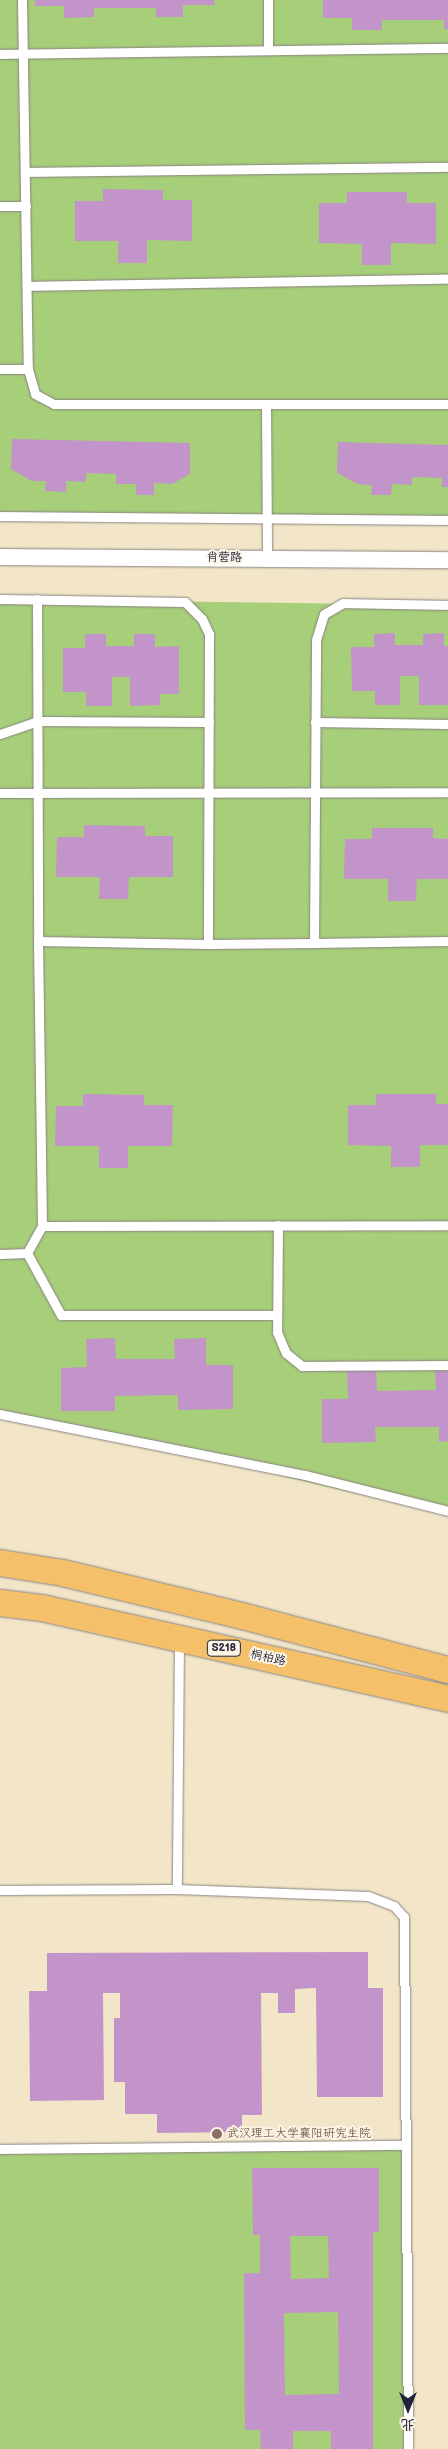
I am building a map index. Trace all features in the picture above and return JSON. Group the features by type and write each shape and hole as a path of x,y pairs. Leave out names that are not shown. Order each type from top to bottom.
{"main road":[{"path":"0,1564 223,1611 448,1670"},
{"name":"桐柏路","path":"0,1602 180,1638 448,1699"}],"street":[{"name":"肖营路","path":"0,557 448,560"}],"lane":[{"path":"22,0 28,369 36,394 54,404 448,404"},
{"path":"268,0 268,50"},
{"path":"0,54 448,48"},
{"path":"25,172 448,167"},
{"path":"0,206 26,206"},
{"path":"27,286 448,279"},
{"path":"0,369 28,369"},
{"path":"266,404 267,559"},
{"path":"0,516 448,520"},
{"path":"0,599 185,602 209,634 208,944"},
{"path":"27,1253 42,1226 38,941 37,600"},
{"path":"314,943 316,640 324,614 343,603 448,605"},
{"path":"0,734 38,721 209,722"},
{"path":"315,722 448,724"},
{"path":"0,793 448,792"},
{"path":"38,941 208,944 448,941"},
{"path":"278,1225 277,1332 286,1353 302,1366 448,1365"},
{"path":"42,1226 448,1225"},
{"path":"27,1253 61,1315 277,1315"},
{"path":"0,1254 27,1253"},
{"path":"0,1414 305,1475 448,1511"},
{"path":"177,1889 180,1638"},
{"path":"0,1890 177,1889 368,1896 394,1906 404,1916 408,2449"},
{"path":"0,2150 406,2146"}],"green space":[{"path":"0,0 448,0 448,520 0,516"},
{"path":"0,599 448,605 448,1515 48,1421 0,1414"},
{"path":"406,2145 408,2449 0,2449 0,2150"}],"building":[{"path":"35,0 214,0 215,5 183,5 183,17 156,17 156,8 94,8 94,17 64,18 64,6 35,6"},
{"path":"323,0 448,0 448,29 444,29 444,20 382,20 382,30 352,30 352,18 323,18"},
{"path":"103,189 163,190 163,200 192,200 192,241 147,240 147,263 118,263 118,241 75,241 75,201 103,201"},
{"path":"347,192 407,192 407,203 436,203 436,244 391,243 391,265 362,265 362,244 319,243 319,203 347,203"},
{"path":"12,439 190,443 190,474 172,484 154,483 154,495 136,495 136,484 116,484 116,474 86,473 86,482 66,481 66,492 45,491 46,481 32,481 11,469"},
{"path":"338,442 448,445 448,487 442,487 442,478 412,477 412,485 392,484 391,495 371,495 372,485 358,484 337,473"},
{"path":"395,633 395,645 423,645 423,634 444,633 444,646 448,646 448,705 419,705 419,676 400,676 400,705 375,705 375,691 352,691 351,647 374,647 374,634"},
{"path":"85,634 106,634 106,646 134,646 134,634 155,634 155,647 179,646 179,694 160,694 160,705 130,706 130,677 112,677 112,706 86,706 86,692 63,692 63,648 85,648"},
{"path":"84,825 145,826 145,836 173,836 173,877 129,877 128,899 99,899 100,877 56,877 57,837 84,837"},
{"path":"372,828 433,828 433,838 448,839 448,879 417,879 416,901 388,901 388,879 344,879 345,839 372,839"},
{"path":"83,1094 144,1095 144,1105 173,1105 172,1146 128,1146 128,1168 99,1168 99,1146 55,1146 56,1106 83,1106"},
{"path":"376,1094 436,1094 436,1104 448,1104 448,1145 420,1145 420,1167 391,1167 391,1146 348,1145 348,1105 376,1105"},
{"path":"115,1338 116,1359 175,1359 174,1339 206,1338 206,1365 233,1365 233,1409 178,1410 178,1395 115,1396 115,1411 61,1411 61,1368 87,1367 86,1339"},
{"path":"376,1370 377,1391 436,1390 435,1371 448,1371 448,1441 439,1442 439,1427 375,1427 376,1442 322,1443 322,1399 348,1399 347,1371"},
{"path":"368,1952 368,1988 383,1988 383,2097 317,2097 316,1988 295,1989 295,2013 278,2013 278,1993 261,1993 262,2115 242,2115 242,2132 157,2133 157,2114 125,2114 125,2082 114,2082 114,2018 120,2018 120,1993 103,1993 104,2100 30,2101 29,1991 47,1991 47,1953"},
{"path":"252,2168 379,2168 379,2232 373,2232 373,2449 331,2449 331,2431 293,2431 293,2449 261,2449 260,2430 245,2430 244,2273 260,2273 260,2235 253,2235","holes":["290,2236 328,2236 329,2278 291,2279","338,2312 339,2394 285,2395 284,2313"]}],"place":[{"name":"武汉理工大学襄阳研究生院","path":"217,2134"}]}
